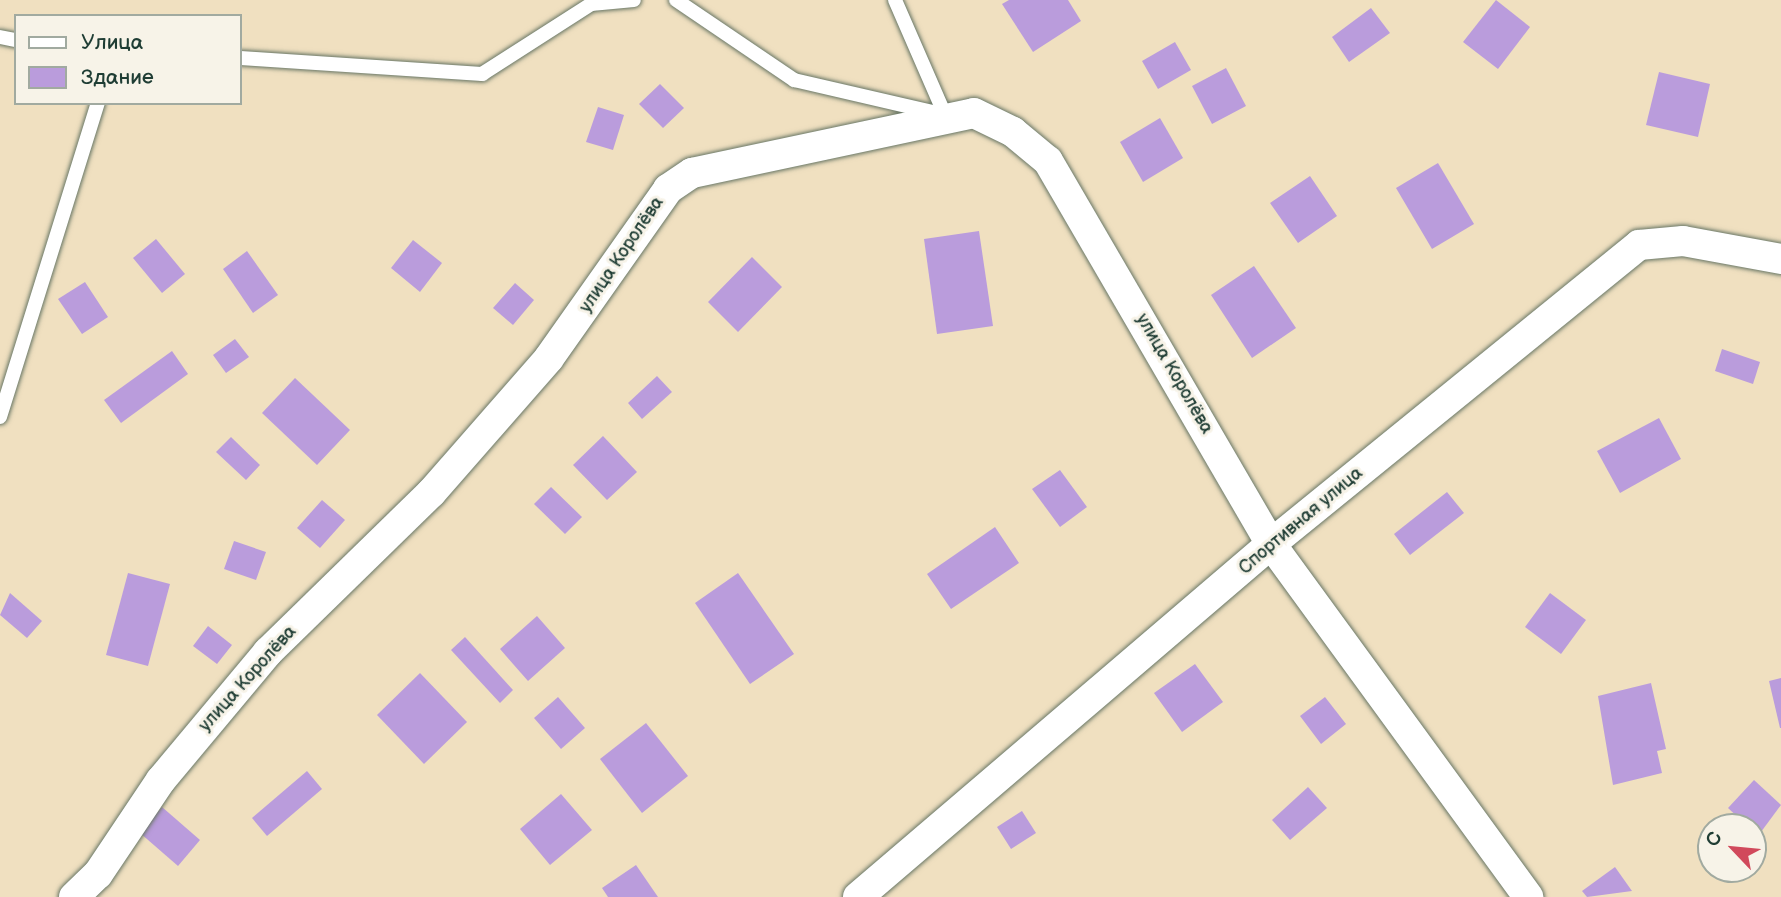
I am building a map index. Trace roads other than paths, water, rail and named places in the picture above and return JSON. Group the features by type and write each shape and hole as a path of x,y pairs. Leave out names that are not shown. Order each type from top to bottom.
{"street":[{"name":"улица Королёва","path":"75,897 98,874 160,780 268,652 431,493 549,358 667,189 692,173 945,115 974,113 1013,132 1048,161 1271,544 1528,897"},
{"name":"Спортивная улица","path":"858,897 1271,544 1639,245 1683,241 1781,259"}],"lane":[{"path":"242,58 482,74 591,4 634,0"},
{"path":"676,0 794,80 945,115"},
{"path":"895,0 945,115"},
{"path":"0,417 97,105"}]}
